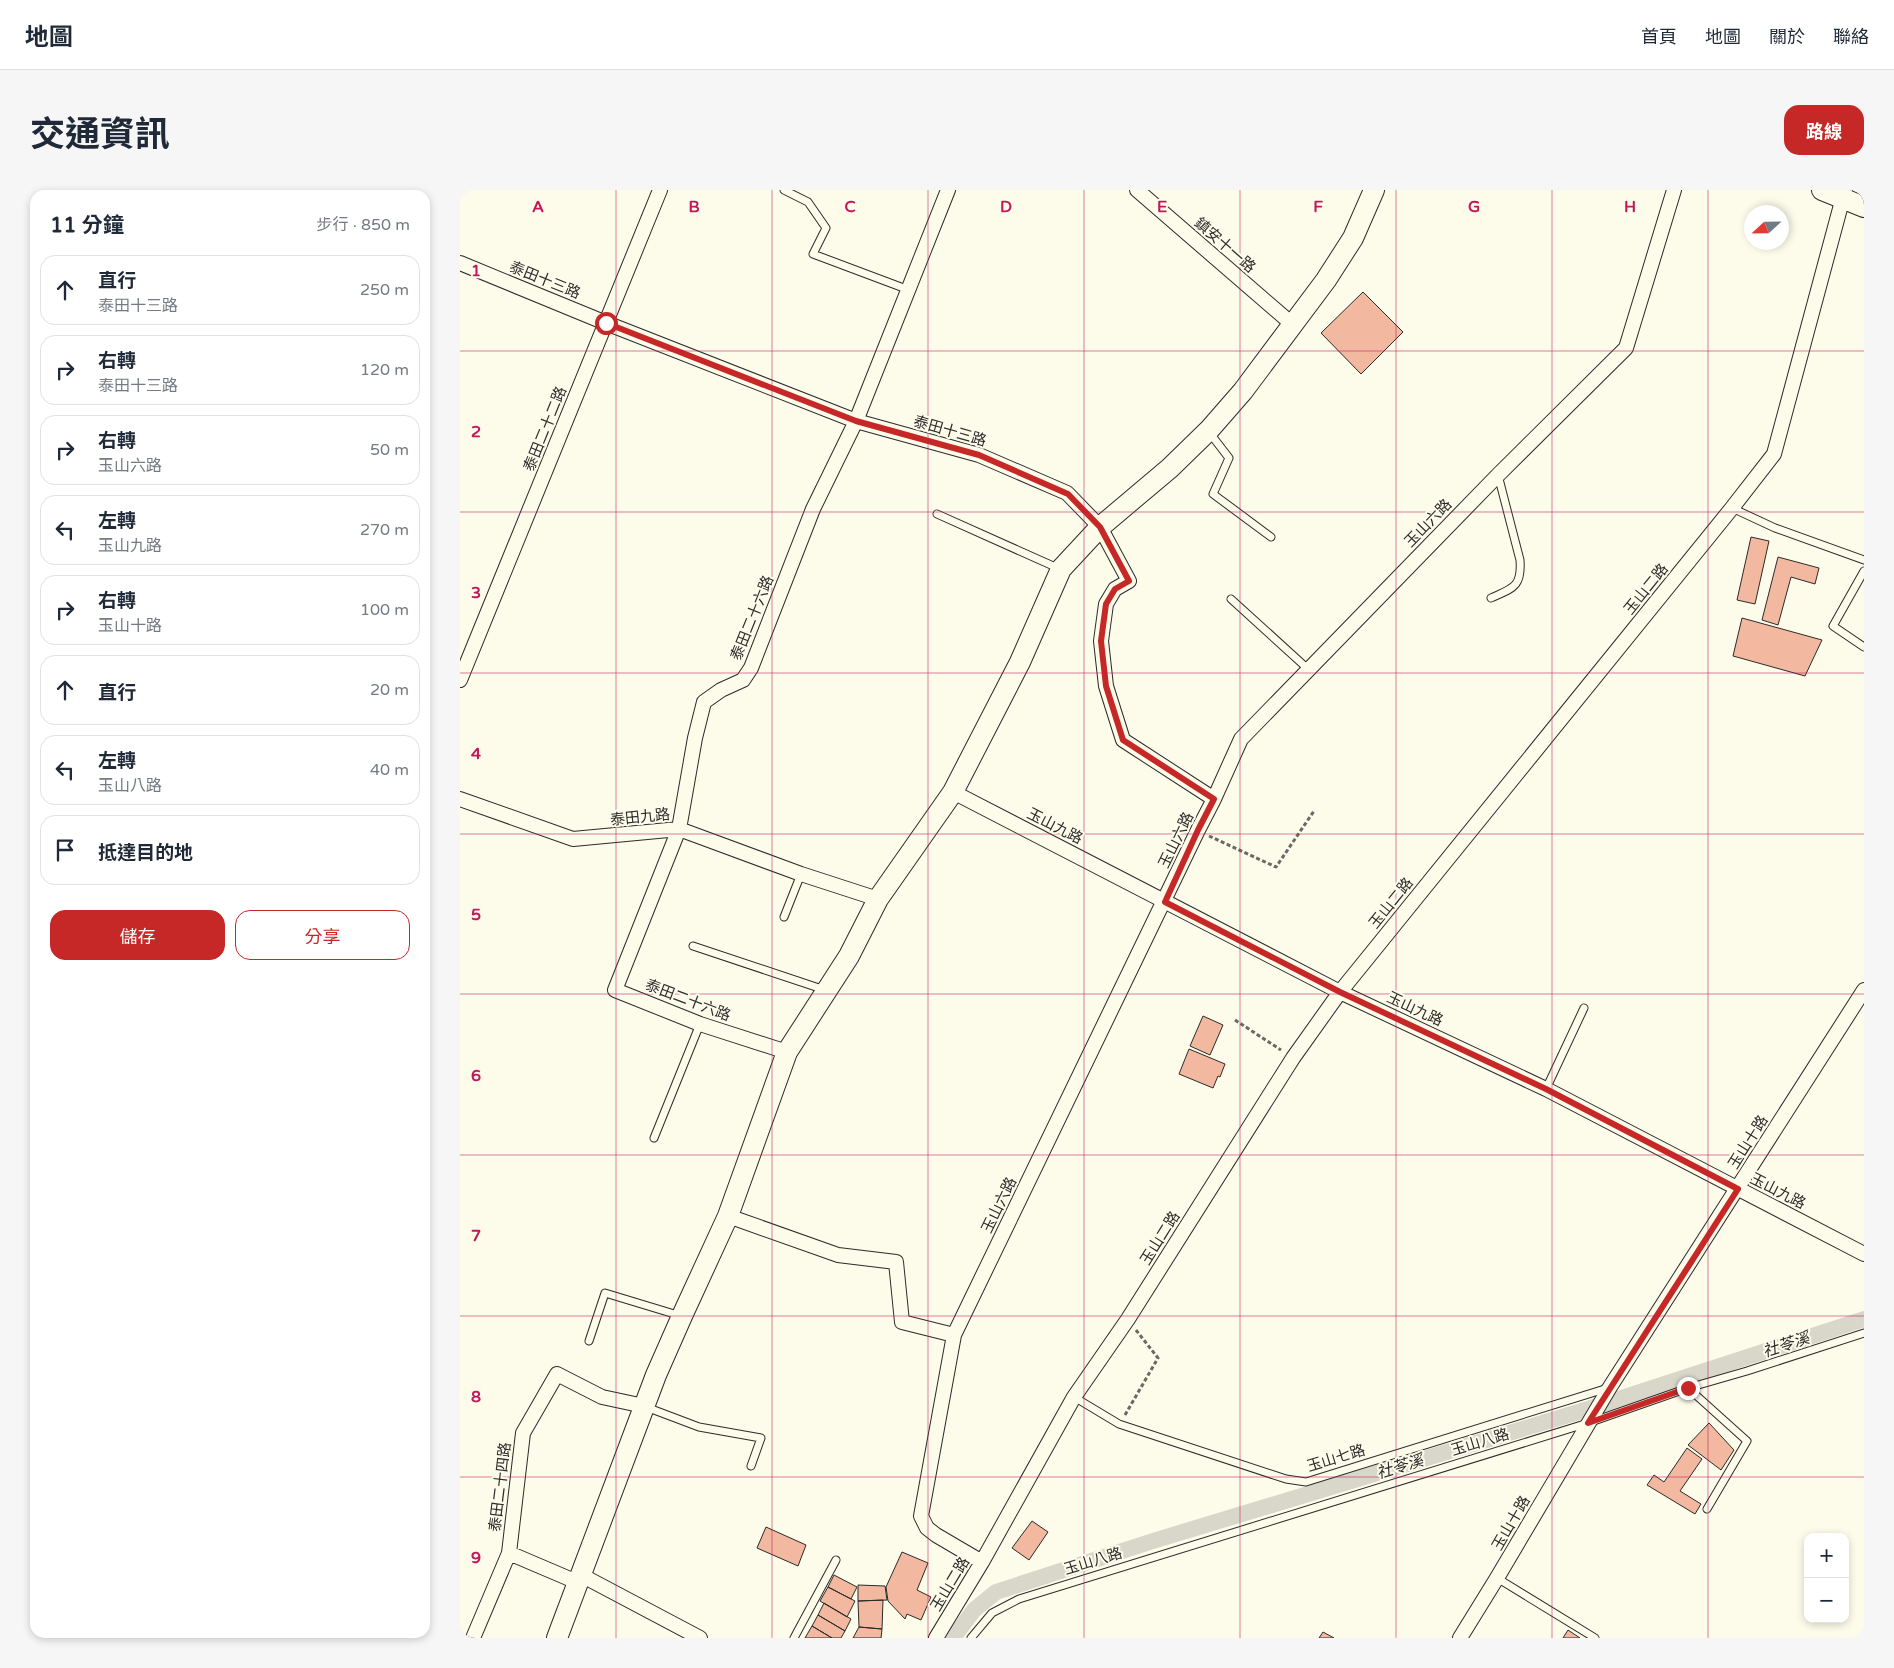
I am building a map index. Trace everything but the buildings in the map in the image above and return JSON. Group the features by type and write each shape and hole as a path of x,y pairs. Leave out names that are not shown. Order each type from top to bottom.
{"street":[{"name":"泰田二十二路","path":"460,680 660,190"},
{"name":"泰田二十六路","path":"787,1052 700,1024 615,990 679,829 695,738 704,702 721,690 743,680 751,668 813,509 856,421 948,190"},
{"name":"鎮安十一路","path":"1137,190 1292,324"},
{"path":"557,1638 644,1406 682,1316 728,1216 787,1052 849,956 878,899 954,792 1020,662 1061,569 1100,527 1170,468 1209,430 1243,391 1326,280 1353,238 1374,190"},
{"name":"玉山六路","path":"982,1562 936,1535 927,1528 921,1516 954,1335 1165,902 1240,739 1498,475 1626,348 1674,190"},
{"path":"1822,190 1844,194 1864,207"},
{"name":"玉山二路","path":"936,1638 982,1562 1074,1396 1128,1319 1293,1058 1340,992 1774,454 1844,194"},
{"name":"泰田十三路","path":"460,263 606,323 856,421 979,455 1068,494 1100,527 1129,581 1115,589 1106,604 1101,641 1106,686 1123,740 1214,799"},
{"name":"玉山九路","path":"954,792 1340,992 1546,1089 1864,1254"},
{"name":"泰田九路","path":"460,799 573,839 679,829 801,874 878,899"},
{"name":"玉山十路","path":"1460,1638 1610,1387 1864,990"},
{"path":"728,1216 838,1255 896,1262 902,1322 954,1335"},
{"name":"泰田二十四路","path":"473,1638 509,1553 523,1433 557,1374 602,1397 644,1406"},
{"path":"509,1553 579,1579 700,1638"}],"lane":[{"path":"784,190 808,202 826,228 813,254 909,290"},
{"path":"1209,430 1229,458 1213,494 1271,537"},
{"path":"1491,598 1514,587 1521,573 1520,560 1498,475"},
{"path":"1732,508 1775,528 1864,560"},
{"path":"937,514 1061,569"},
{"path":"1864,571 1833,626 1864,647"},
{"path":"1231,599 1308,669"},
{"path":"784,917 801,874"},
{"path":"693,946 827,991"},
{"path":"1546,1089 1584,1008"},
{"path":"654,1138 700,1024"},
{"path":"588,1341 605,1293 682,1316"},
{"name":"玉山八路","path":"971,1638 992,1612 1020,1599 1588,1423 1688,1388 1864,1333"},
{"name":"玉山七路","path":"1074,1396 1119,1424 1286,1479 1306,1482 1610,1387"},
{"path":"1688,1388 1747,1441 1707,1509"},
{"path":"644,1406 699,1427 761,1438 751,1466"},
{"path":"794,1638 836,1560"},
{"path":"1497,1578 1595,1638"}],"path":[{"path":"1198,830 1276,866 1314,811"},
{"path":"1235,1020 1293,1058"},
{"path":"1119,1424 1158,1358 1128,1319"}],"waterway":[{"name":"社苓溪","path":"953,1638 974,1610 996,1592 1153,1541 1585,1410 1864,1319"}],"route":[{"path":"606,323 856,421 979,455 1068,494 1100,527 1129,581 1115,589 1106,604 1101,641 1106,686 1123,740 1214,799 1165,902 1340,992 1546,1089 1738,1189 1588,1423 1688,1388"}]}
